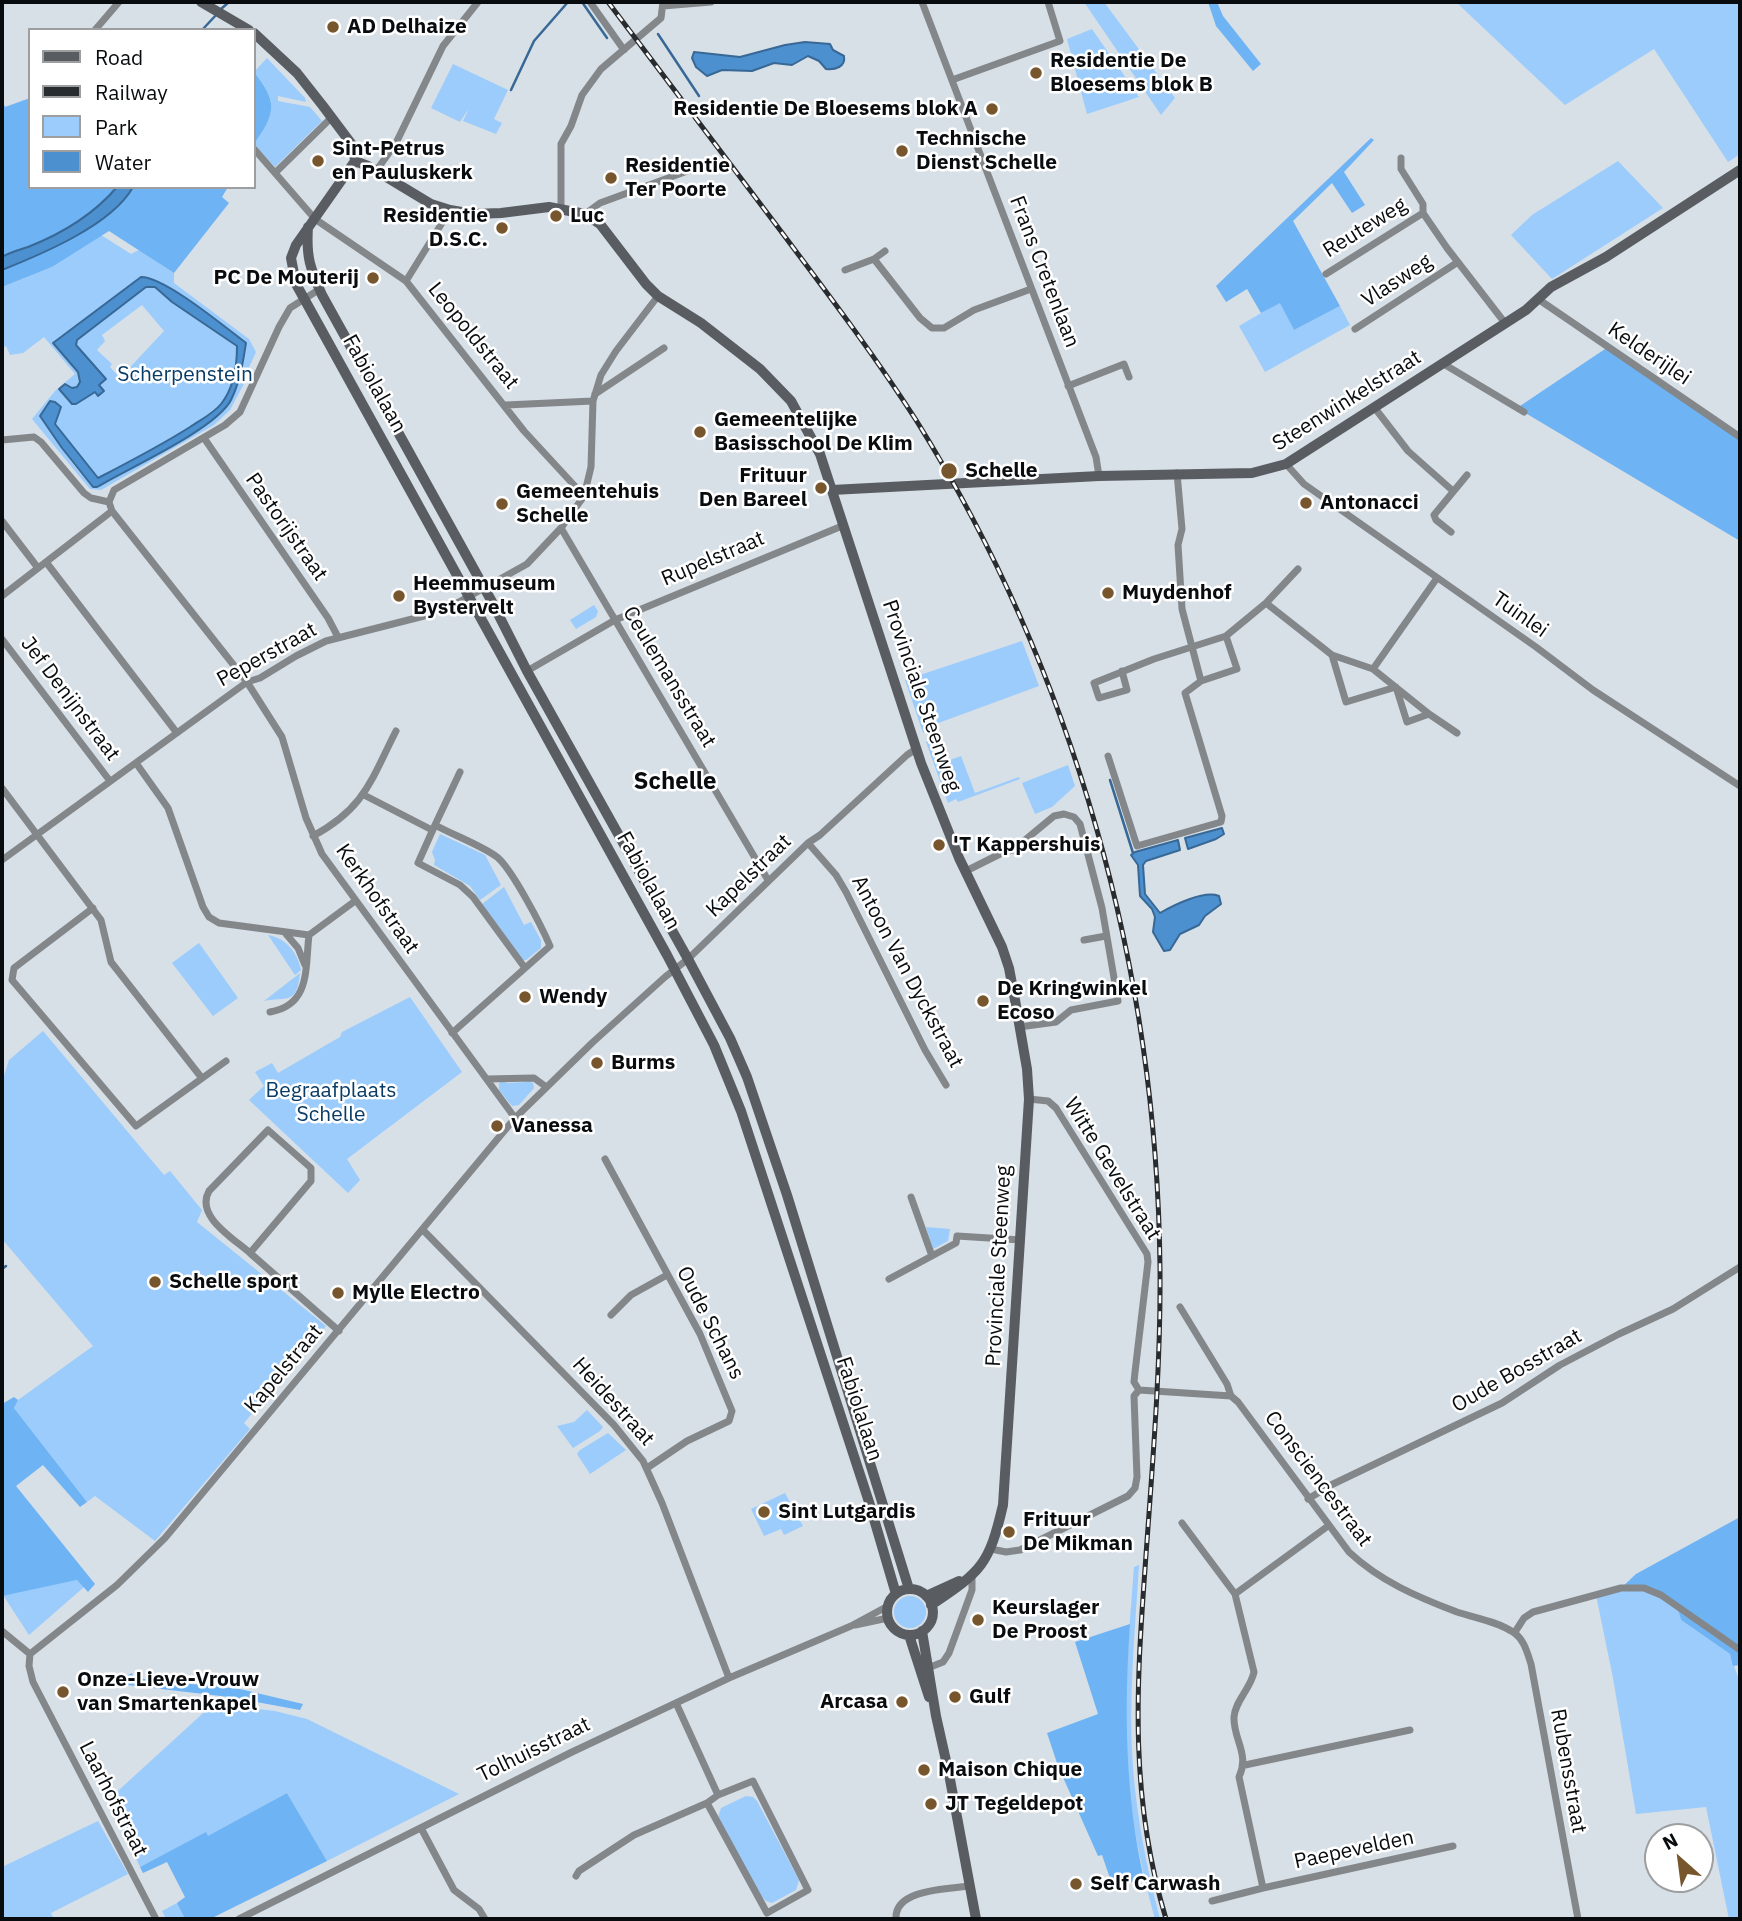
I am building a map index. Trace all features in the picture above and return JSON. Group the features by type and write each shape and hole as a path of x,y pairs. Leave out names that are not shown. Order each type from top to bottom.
{"main road":[{"path":"204,3 246,28"},
{"path":"256,35 297,74 332,117 353,146 355,161"},
{"name":"Provinciale Steenweg","path":"355,161 431,204 450,210 473,214 549,207 585,214 600,224 646,284 659,296 701,323 760,369 791,401 820,454 916,750 965,871 1002,947 1009,968 1027,1069 1021,1240 1003,1505 991,1549 984,1564 972,1576"},
{"name":"Fabiolalaan","path":"355,161 296,245 291,258 292,271 304,298 712,1040 741,1111 865,1489 896,1594"},
{"name":"Steenwinkelstraat","path":"832,490 1099,476 1252,473 1286,464 1505,323 1552,287 1606,257 1740,170"},
{"name":"Fabiolalaan","path":"312,223 306,251 320,289 485,589 527,671 688,959 747,1077 787,1195 909,1589"},
{"path":"929,1600 972,1576"},
{"path":"929,1600 909,1589 896,1594 888,1606 888,1618 896,1630 909,1635 919,1646 929,1668 936,1716"},
{"path":"929,1600 932,1619 922,1631 919,1646 949,1773 976,1919"},
{"path":"909,1635 922,1631"}],"street":[{"path":"97,28 119,2"},
{"path":"376,171 396,143 443,46 478,2"},
{"path":"590,2 624,50"},
{"path":"561,208 561,144 588,84 601,69 661,18 663,4 711,2"},
{"name":"Frans Cretenlaan","path":"922,2 1096,457 1099,476"},
{"path":"952,80 1060,41 1048,2"},
{"path":"276,172 332,117"},
{"name":"Leopoldstraat","path":"256,150 276,172 312,223 406,281 550,460 584,496"},
{"path":"1401,159 1401,169 1423,204 1423,213 1505,323"},
{"path":"585,214 600,203 701,166"},
{"path":"406,281 450,210"},
{"name":"Reuteweg","path":"1326,274 1423,213"},
{"path":"845,270 885,251"},
{"path":"874,258 920,318 937,329 949,326 974,310 1031,289"},
{"name":"Vlasweg","path":"1354,329 1458,262"},
{"path":"2,440 34,437 84,493 91,498 109,502 114,489 225,425 240,411 290,308 320,289"},
{"name":"Peperstraat","path":"2,860 247,682 260,678 296,656 338,637 424,616 469,598 527,564 561,528 584,496 592,467 594,398 601,375 616,351 659,296"},
{"name":"Kelderijlei","path":"1538,299 1740,438"},
{"path":"506,405 594,398 664,348"},
{"path":"1442,363 1524,412"},
{"path":"1068,386 1124,364 1129,377"},
{"path":"1374,407 1408,451 1453,491"},
{"name":"Pastorijstraat","path":"204,438 338,637"},
{"name":"Tuinlei","path":"1286,464 1304,484 1593,690 1740,786"},
{"path":"1177,473 1182,529 1178,545 1182,609 1200,681"},
{"path":"1451,532 1436,520 1434,514 1467,475"},
{"name":"Kerkhofstraat","path":"109,502 112,511 247,682 282,737 313,836 322,854 515,1118"},
{"path":"2,596 112,511"},
{"path":"2,521 38,568"},
{"name":"Rupelstraat","path":"527,671 615,620 842,526"},
{"name":"Ceulemansstraat","path":"561,528 768,880"},
{"path":"46,562 177,733"},
{"path":"1122,671 1127,690 1100,698 1094,682 1122,671 1226,636 1266,603 1298,569"},
{"path":"1373,669 1437,578"},
{"path":"1266,603 1332,654 1373,669 1457,733"},
{"path":"1108,756 1137,846 1222,820 1185,694 1200,681 1237,669 1226,636"},
{"name":"Jef Denijnstraat","path":"2,639 110,781"},
{"path":"1332,654 1346,702 1396,687"},
{"path":"1396,687 1407,722 1429,714"},
{"path":"313,836 342,818 364,795 396,731"},
{"name":"Kapelstraat","path":"30,1654 117,1585 165,1538 515,1118 545,1086 688,959 808,843 916,750"},
{"path":"136,763 168,808 209,917 219,923 309,935 355,901"},
{"path":"460,772 418,863 460,884 473,897 525,968"},
{"path":"2,788 93,908 104,928 111,962 201,1077"},
{"path":"364,795 497,857 506,866 543,928 550,946 452,1033"},
{"path":"965,871 1013,850 1054,816 1064,814 1074,817 1080,824 1102,908 1118,1002 1071,1010 1056,1022 1019,1027"},
{"name":"Antoon Van Dyckstraat","path":"808,843 836,875 846,892 925,1050 946,1085"},
{"path":"93,908 14,968 12,980 136,1126 226,1061"},
{"path":"286,934 298,948 305,966"},
{"path":"270,1012 282,1010 303,991 309,935"},
{"path":"1084,940 1107,936"},
{"path":"487,1079 534,1078 545,1086"},
{"name":"Witte Gevelstraat","path":"991,1549 1006,1552 1020,1550 1128,1496 1135,1488 1137,1477 1134,1396 1139,1390 1135,1382 1135,1372 1147,1255 1056,1108 1048,1101 1028,1099"},
{"path":"250,1253 311,1181 311,1168 268,1130 209,1191 204,1200 205,1207 210,1217 250,1253 340,1331"},
{"name":"Oude Schans","path":"605,1159 700,1334 732,1411 729,1422 687,1440 647,1468"},
{"path":"911,1197 932,1256"},
{"name":"Heidestraat","path":"423,1230 614,1425 647,1468 729,1678"},
{"path":"889,1279 956,1243 957,1236 1021,1240"},
{"name":"Oude Bosstraat","path":"1308,1499 1331,1485 1502,1403 1560,1365 1625,1330 1673,1309 1740,1267"},
{"path":"611,1315 631,1295 667,1275"},
{"name":"Consciencestraat","path":"1181,1307 1227,1384 1231,1396 1349,1552 1383,1579 1435,1603 1515,1632"},
{"path":"1139,1390 1231,1396"},
{"path":"1182,1523 1235,1594 1254,1671 1252,1682 1237,1707 1234,1718 1245,1765 1239,1777 1263,1888"},
{"path":"1235,1594 1328,1526"},
{"name":"Provinciale Steenweg","path":"929,1668 943,1662 949,1653 972,1590 972,1576"},
{"path":"1515,1632 1524,1618 1533,1612 1621,1588 1644,1588 1661,1595 1740,1650"},
{"name":"Tolhuisstraat","path":"239,1919 572,1752 729,1678 851,1626 888,1606"},
{"name":"Tolhuisstraat","path":"851,1626 888,1618"},
{"path":"2,1631 30,1654"},
{"name":"Rubensstraat","path":"1515,1632 1522,1640 1531,1664 1578,1919"},
{"name":"Laarhofstraat","path":"30,1654 29,1666 33,1682 156,1919"},
{"path":"676,1703 718,1795"},
{"path":"1245,1765 1410,1730"},
{"path":"576,1876 579,1871 634,1835 753,1781 808,1890 767,1913 707,1803"},
{"path":"421,1828 454,1890 479,1909 485,1919"},
{"name":"Paepevelden","path":"1212,1901 1453,1846"},
{"path":"896,1919 896,1912 903,1900 914,1895 970,1886"}],"green space":[{"path":"1084,2 1104,2 1175,98 1161,115"},
{"path":"1456,2 1740,2 1740,154 1728,162 1654,49 1565,105"},
{"path":"1092,29 1139,97 1087,114 1067,39"},
{"path":"267,58 306,102 278,96 278,101 310,107 322,121 275,167 256,146 256,141 267,124 271,107 267,91 256,74 256,70"},
{"path":"453,64 508,90 494,119 502,123 496,134 463,121 469,108 460,122 431,108"},
{"path":"1618,161 1663,208 1552,279 1511,235 1532,215"},
{"name":"Scherpenstein","path":"101,235 131,254 139,250 174,273 174,283 249,339 256,352 246,374 247,378 230,410 214,425 101,490 90,489 32,419 55,391 75,374 44,337 23,353 10,355 6,346 2,348 2,287 52,267","holes":["149,277 190,302 246,343 241,372 231,400 208,423 97,487 83,476 40,417 57,420 54,424 98,478 199,423 222,403 234,376 237,347 155,287 146,287 77,340 76,345 106,379 98,386 104,391 95,392 76,404 72,403 60,389 65,384 72,388 77,387 80,382 78,372 54,343","142,305 164,331 120,378 110,367 112,364 97,350 105,341 102,335"]},
{"path":"1280,302 1294,330 1340,306 1350,325 1265,372 1239,326"},
{"path":"594,605 598,611 596,617 576,629 570,620"},
{"path":"1022,641 1039,686 933,725 923,733 905,680"},
{"path":"934,737 944,762 961,756 975,793 1019,777 1020,779 958,802 956,799 948,803 926,742"},
{"path":"1068,765 1075,786 1052,807 1035,814 1022,783"},
{"path":"440,834 485,855 501,885 480,900 470,886 434,865 432,852"},
{"path":"504,887 524,925 531,922 541,940 541,948 526,960 523,960 482,904"},
{"path":"268,935 280,939 294,952 301,970 295,975"},
{"path":"199,943 238,998 213,1016 172,963"},
{"path":"300,973 293,995 289,998 264,1001"},
{"name":"Begraafplaats Schelle","path":"410,997 462,1072 347,1159 360,1180 348,1193 249,1100 264,1086 255,1072 272,1063 278,1073 340,1037 342,1032"},
{"name":"Schelle sport","path":"43,1031 164,1175 170,1171 202,1210 197,1222 326,1326 244,1423 250,1429 155,1541 95,1496 87,1502 14,1408 18,1400 93,1346 2,1239 2,1082 9,1060"},
{"path":"503,1080 507,1083 528,1080 533,1083 534,1088 519,1105 512,1106 499,1090 499,1083"},
{"path":"926,1227 950,1229 948,1241 933,1249"},
{"path":"587,1410 603,1427 573,1448 557,1426 574,1422"},
{"path":"608,1433 626,1450 590,1474 577,1454"},
{"path":"785,1493 803,1526 784,1535 781,1529 764,1536 751,1509"},
{"path":"1139,1565 1132,1692 1133,1768 1143,1844 1160,1919 1155,1919 1141,1862 1127,1766 1129,1642 1134,1567"},
{"path":"77,1580 84,1587 29,1635 3,1595"},
{"path":"1644,1588 1677,1606 1681,1620 1730,1654 1740,1683 1740,1919 1729,1919 1714,1846 1714,1823 1709,1823 1706,1807 1636,1814 1596,1595"},
{"path":"910,1596 921,1601 926,1612 921,1623 910,1628 899,1623 894,1612 899,1601"},
{"path":"213,1704 275,1711 307,1719 459,1794 327,1861 287,1793 208,1837 206,1833 140,1867 108,1800"},
{"path":"746,1796 757,1801 799,1880 796,1890 772,1903 760,1895 718,1817 721,1808"},
{"path":"98,1821 128,1874 51,1913 54,1919 2,1919 2,1867"},
{"path":"177,1903 185,1919 166,1919 162,1911"}],"shaded area":[{"path":"1208,2 1217,2 1223,16 1261,64 1253,71 1216,26"},
{"path":"256,74 270,100 267,124 256,141"},
{"path":"28,99 28,189 115,189 98,206 65,229 2,257 2,100 5,107"},
{"path":"1371,138 1374,140 1344,172 1365,205 1352,213 1332,183 1293,221 1340,306 1294,330 1280,303 1261,313 1247,289 1226,302 1216,286"},
{"path":"132,189 227,189 222,197 229,203 174,273 109,231 52,267 2,287 2,270 75,237 123,201"},
{"path":"1608,347 1740,437 1740,541 1517,408"},
{"path":"14,1397 18,1400 14,1408 87,1502 80,1507 43,1465 16,1486 95,1584 88,1592 77,1580 2,1596 2,1404"},
{"path":"1740,1517 1740,1665 1733,1666 1730,1654 1681,1620 1677,1606 1653,1591 1621,1588 1636,1574"},
{"path":"1130,1624 1128,1752 1133,1815 1144,1879 1113,1887 1102,1855 1098,1856 1058,1766 1047,1733 1098,1714 1075,1642"},
{"path":"132,1673 134,1678 240,1689 303,1704 300,1710 229,1697 119,1684 117,1681"},
{"path":"287,1793 327,1861 210,1919 185,1919 177,1903 185,1897 167,1862 143,1873 140,1867 206,1832 208,1836"}],"water":[{"path":"805,42 830,44 833,50 844,56 842,65 826,69 819,61 808,56 792,65 774,63 752,71 722,70 707,76 696,67 692,58 694,52 740,57"},
{"path":"115,189 132,189 123,201 93,226 55,247 2,270 2,257 65,229 98,206"},
{"path":"141,277 165,285 246,343 241,372 231,400 208,423 170,447 93,487 40,416 50,401 61,407 55,424 98,478 167,441 210,414 225,398 234,377 237,346 172,302 155,287 146,287 77,340 76,345 106,379 99,385 104,391 98,396 95,392 72,404 59,389 65,384 72,388 77,387 80,382 78,372 53,343"},
{"path":"1222,828 1224,834 1216,839 1188,849 1185,838"},
{"path":"1178,840 1180,850 1146,861 1143,865 1145,894 1160,913 1189,899 1205,895 1219,896 1221,904 1205,916 1199,925 1180,934 1170,950 1164,951 1153,932 1155,917 1152,909 1140,896 1138,865 1131,855"}],"waterway":[{"path":"221,9 229,2"},
{"path":"511,90 534,41 568,2"},
{"path":"582,2 607,38"},
{"path":"204,28 217,14"},
{"path":"658,34 699,96"},
{"path":"1110,780 1133,853"},
{"path":"2,1269 6,1266"}],"railway":[{"path":"608,2 831,298 916,420 972,517 1020,617 1062,721 1096,827 1123,935 1143,1045 1155,1156 1160,1268 1159,1344 1138,1702 1141,1788 1146,1831 1166,1919"}],"place":[{"name":"AD Delhaize","path":"333,27"},
{"name":"Residentie De Bloesems blok B","path":"1036,73"},
{"name":"Residentie De Bloesems blok A","path":"992,109"},
{"name":"Technische Dienst Schelle","path":"902,151"},
{"name":"Sint-Petrus en Pauluskerk","path":"318,161"},
{"name":"Residentie Ter Poorte","path":"611,178"},
{"name":"Luc","path":"556,216"},
{"name":"Residentie D.S.C.","path":"502,228"},
{"name":"PC De Mouterij","path":"373,278"},
{"name":"Gemeentelijke Basisschool De Klim","path":"700,432"},
{"name":"Schelle","path":"949,471"},
{"name":"Frituur Den Bareel","path":"821,488"},
{"name":"Antonacci","path":"1306,503"},
{"name":"Gemeentehuis Schelle","path":"502,504"},
{"name":"Muydenhof","path":"1108,593"},
{"name":"Heemmuseum Bystervelt","path":"399,596"},
{"name":"'T Kappershuis","path":"939,845"},
{"name":"Wendy","path":"525,997"},
{"name":"De Kringwinkel Ecoso","path":"983,1001"},
{"name":"Burms","path":"597,1063"},
{"name":"Vanessa","path":"497,1126"},
{"name":"Schelle sport","path":"155,1282"},
{"name":"Mylle Electro","path":"338,1293"},
{"name":"Sint Lutgardis","path":"764,1512"},
{"name":"Frituur De Mikman","path":"1009,1532"},
{"name":"Keurslager De Proost","path":"978,1620"},
{"name":"Onze-Lieve-Vrouw van Smartenkapel","path":"63,1692"},
{"name":"Gulf","path":"955,1697"},
{"name":"Arcasa","path":"902,1702"},
{"name":"Maison Chique","path":"924,1770"},
{"name":"JT Tegeldepot","path":"931,1804"},
{"name":"Self Carwash","path":"1076,1884"}],"district":[{"name":"Schelle","path":"675,782"}]}
